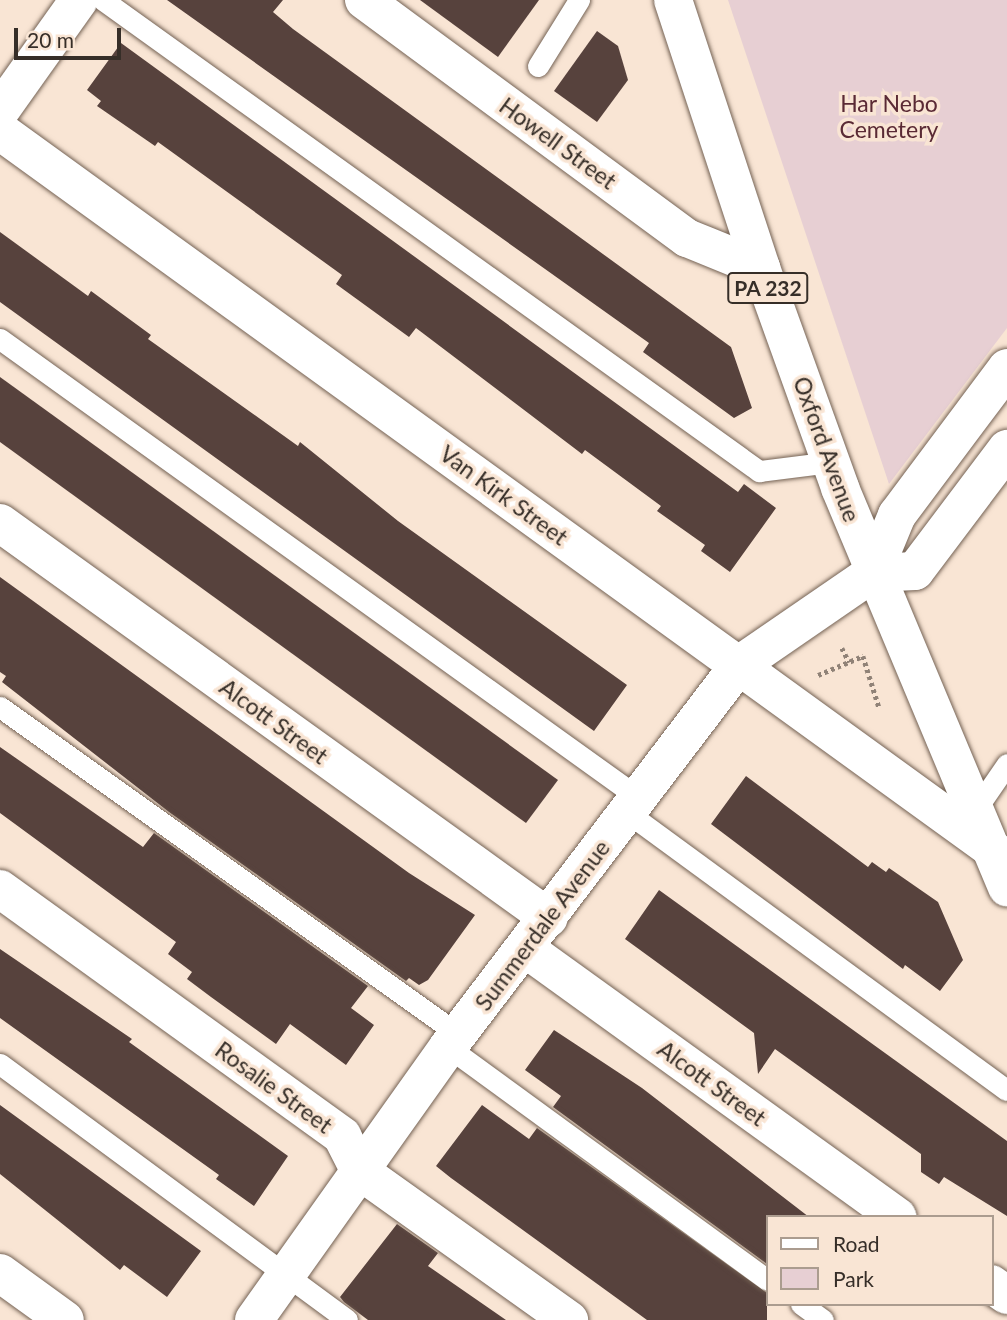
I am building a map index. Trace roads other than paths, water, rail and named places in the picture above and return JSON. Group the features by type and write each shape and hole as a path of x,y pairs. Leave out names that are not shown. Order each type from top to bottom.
{"street":[{"path":"0,111 79,0"},
{"name":"Howell Street","path":"364,0 687,238 761,268"},
{"name":"Oxford Avenue","path":"673,0 761,268 831,462 873,573 989,839 1007,888"},
{"name":"Van Kirk Street","path":"0,131 739,665 989,839"},
{"path":"1007,368 897,514 873,573 915,570 1007,449"},
{"name":"Alcott Street","path":"0,523 549,918"},
{"name":"Summerdale Avenue","path":"254,1320 454,1041 739,665 873,573"},
{"name":"Rosalie Street","path":"0,889 342,1136 360,1171 569,1320"},
{"name":"Alcott Street","path":"526,949 895,1215"},
{"path":"0,1273 65,1320"}],"lane":[{"path":"103,0 759,471 831,462"},
{"path":"538,66 579,0"},
{"path":"0,339 634,805 1007,1090"},
{"path":"0,707 454,1041 766,1279"},
{"path":"989,839 1007,764"},
{"path":"0,1064 348,1320"},
{"path":"804,1306 822,1320"}],"park label":[{"name":"Har Nebo Cemetery","path":"889,116"}]}
